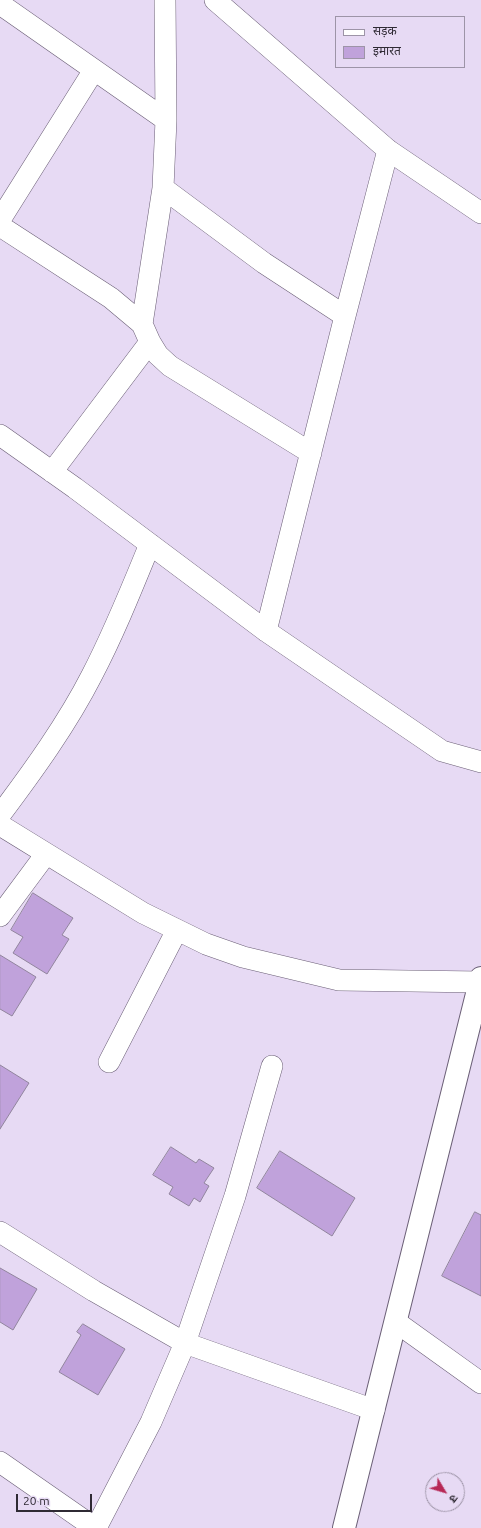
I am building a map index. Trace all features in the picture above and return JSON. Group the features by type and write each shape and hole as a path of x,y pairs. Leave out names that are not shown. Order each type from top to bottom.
{"street":[{"path":"52,472 146,333 163,188 166,120 165,0"},
{"path":"215,0 388,150 481,213"},
{"path":"0,4 166,120"},
{"path":"0,220 94,70"},
{"path":"266,631 344,316 388,150"},
{"path":"163,188 264,263 344,316"},
{"path":"0,226 111,298 146,333 158,355 170,366 311,453"},
{"path":"0,435 150,544 266,631 442,751 481,762"},
{"path":"0,815 62,726 92,676 150,544"},
{"path":"0,825 143,913 206,944 243,957 339,980 480,980 344,1528"},
{"path":"0,916 46,854"},
{"path":"109,1062 177,930"},
{"path":"0,1462 95,1528 151,1422 185,1343 235,1196 272,1066"},
{"path":"0,1232 94,1291 185,1343 374,1410"},
{"path":"396,1322 481,1383"}],"building":[{"path":"33,893 73,918 62,935 69,939 47,974 13,953 23,937 11,930"},
{"path":"0,955 36,977 12,1016 0,1009"},
{"path":"0,1065 29,1083 0,1129"},
{"path":"171,1147 196,1163 199,1159 214,1168 204,1183 209,1186 200,1202 194,1198 189,1206 169,1194 173,1187 153,1175"},
{"path":"280,1151 355,1198 332,1236 257,1188"},
{"path":"475,1212 481,1215 481,1296 442,1276"},
{"path":"0,1268 37,1289 13,1330 0,1322"},
{"path":"83,1324 125,1349 98,1395 59,1372 81,1335 77,1332"}]}
